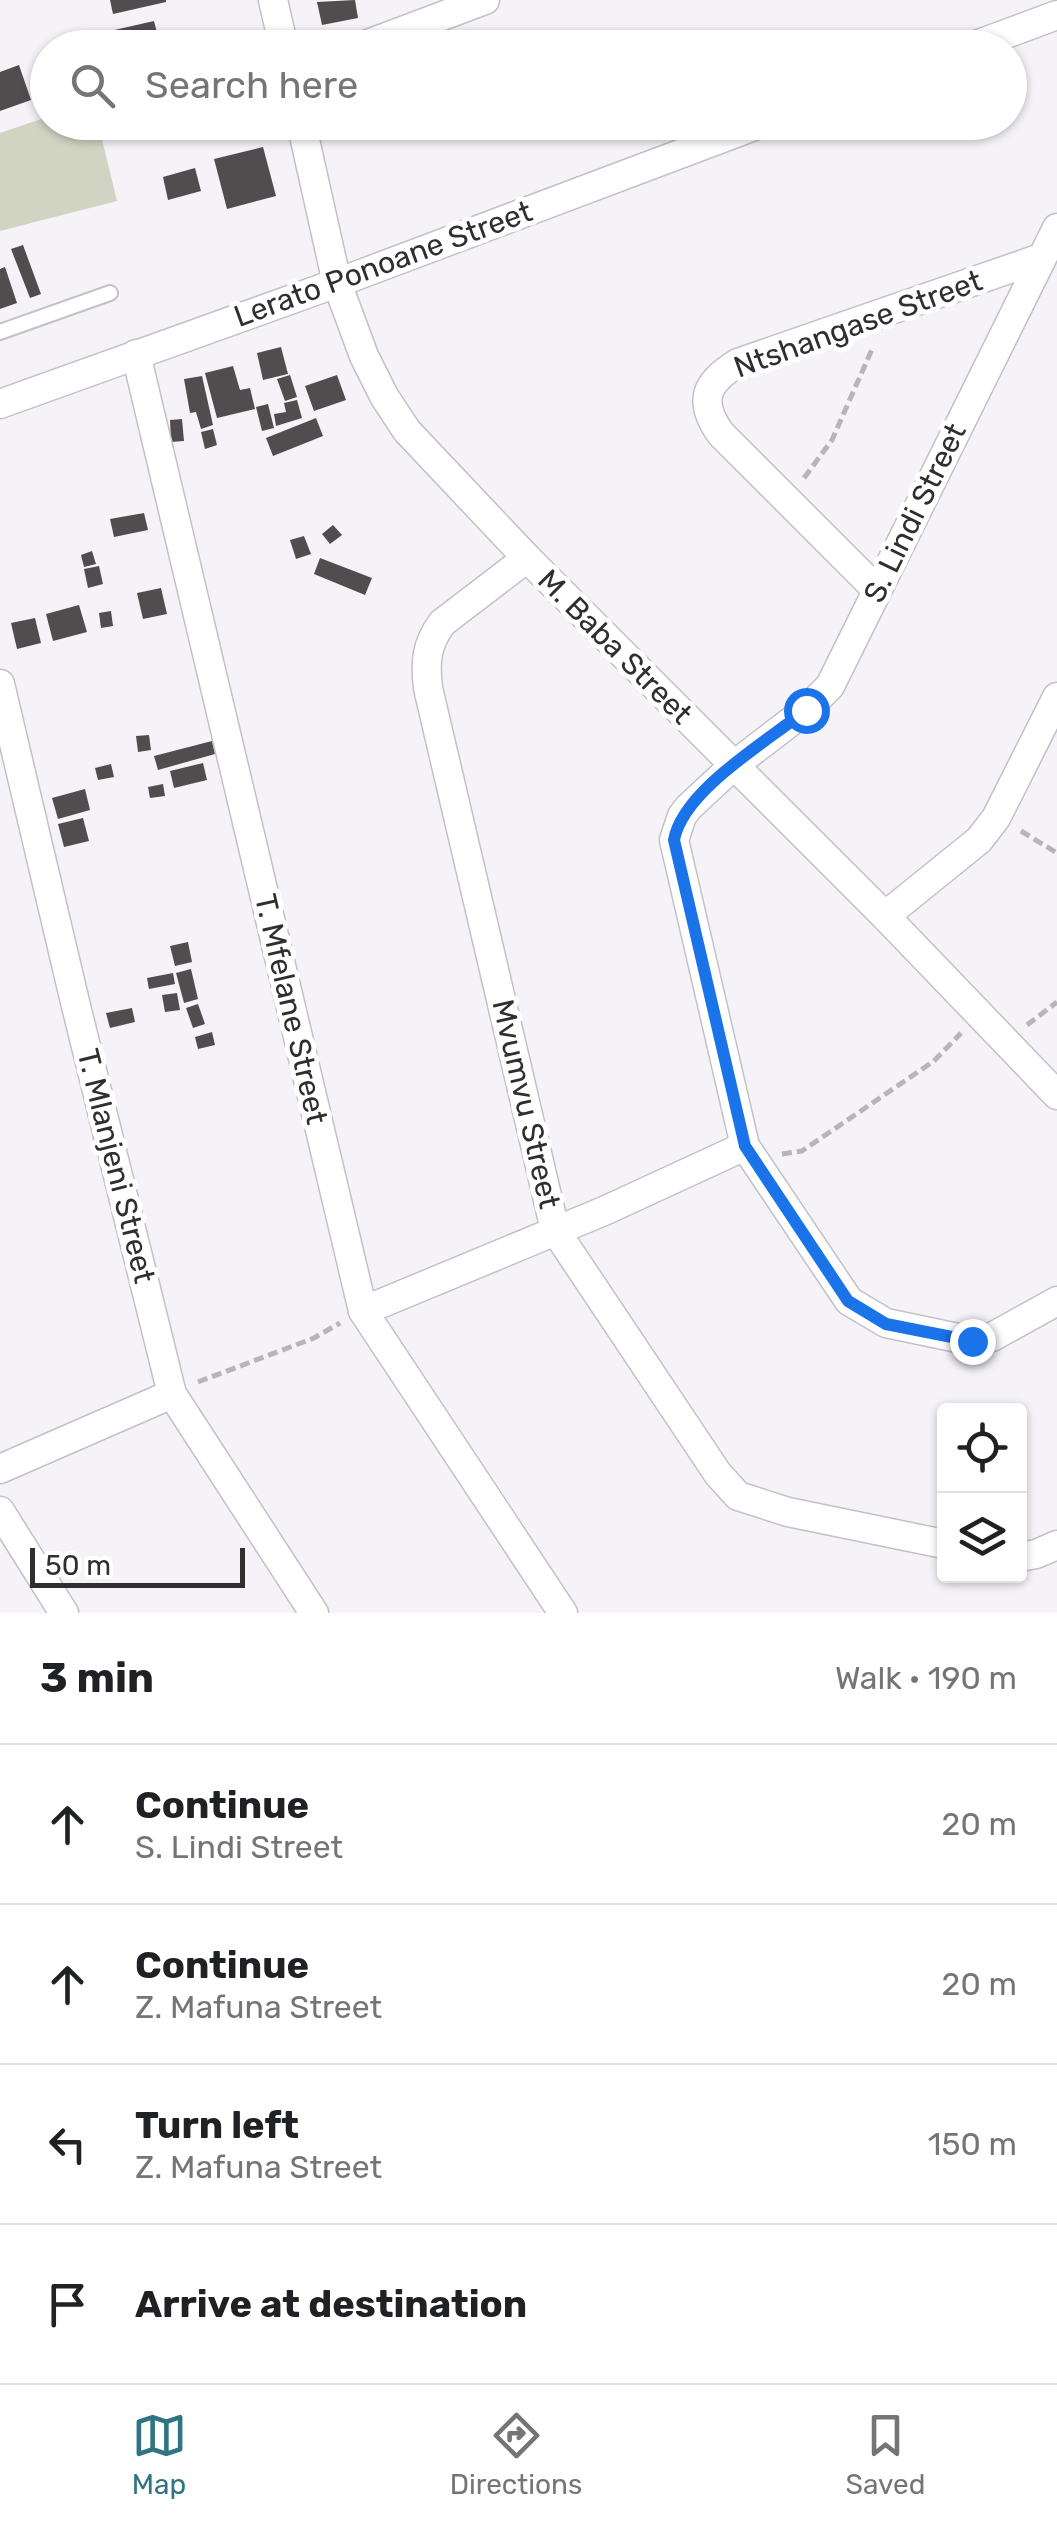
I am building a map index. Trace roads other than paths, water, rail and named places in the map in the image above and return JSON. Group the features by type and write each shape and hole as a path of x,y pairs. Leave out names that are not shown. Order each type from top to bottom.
{"street":[{"path":"273,0 280,30"},
{"path":"405,30 485,0"},
{"path":"1017,30 1057,15"},
{"name":"M. Baba Street","path":"305,140 338,283 364,356 408,431 1057,1095"},
{"name":"Lerato Ponoane Street","path":"0,404 338,283 717,140"},
{"name":"S. Lindi Street","path":"745,1146 674,840 676,828 688,808 733,766 806,710 830,686 1057,228"},
{"name":"Ntshangase Street","path":"876,590 714,424 709,389 716,376 738,363 1041,258"},
{"name":"T. Mfelane Street","path":"136,354 363,1311 563,1613"},
{"name":"Mvumvu Street","path":"528,558 442,623 432,637 425,663 555,1230 718,1474 738,1496 788,1512 937,1543"},
{"name":"T. Mlanjeni Street","path":"0,684 172,1394 314,1613"},
{"path":"885,916 961,857 996,818 1057,697"},
{"path":"363,1311 745,1146 848,1301 867,1315 886,1324 972,1341 992,1337 1057,1301"},
{"path":"0,1469 172,1394"},
{"path":"0,1511 64,1613"},
{"path":"1027,1556 1057,1545"}],"lane":[{"path":"0,332 110,293"}]}
